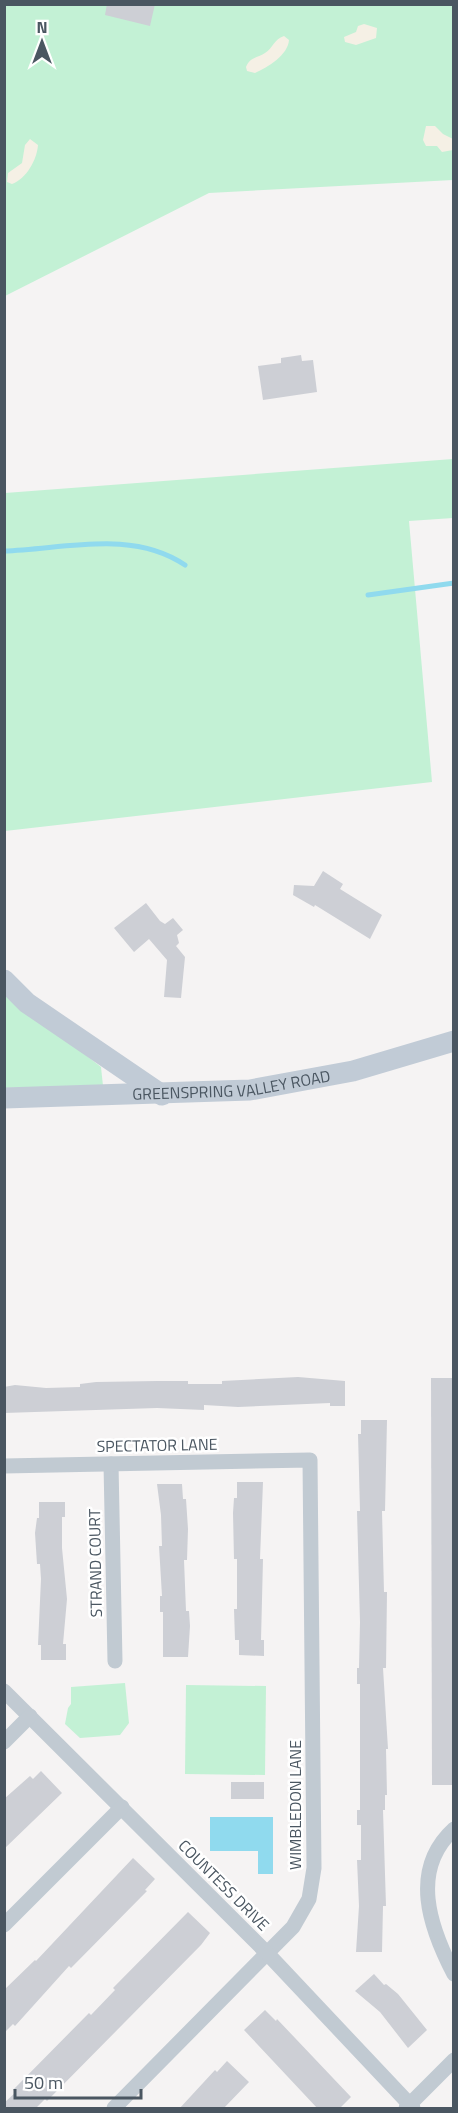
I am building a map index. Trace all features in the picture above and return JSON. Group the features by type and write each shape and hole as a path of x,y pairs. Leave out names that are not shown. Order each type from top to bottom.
{"main road":[{"path":"4,980 27,1003 162,1095"},
{"name":"GREENSPRING VALLEY ROAD","path":"4,1098 162,1095 250,1090 308,1082 394,1060 453,1041"}],"street":[{"name":"SPECTATOR LANE","path":"4,1466 310,1460"},
{"name":"WIMBLEDON LANE","path":"120,2106 266,1952 293,1927 302,1914 313,1884 310,1460"},
{"name":"STRAND COURT","path":"111,1464 115,1661"},
{"name":"COUNTESS DRIVE","path":"4,1691 266,1952 410,2107"},
{"path":"4,1742 30,1716"},
{"path":"4,1925 122,1807"},
{"path":"453,1829 437,1849 426,1877 430,1917 449,1955 453,1974"},
{"path":"410,2107 453,2061"}],"green space":[{"path":"5,5 453,5 453,180 209,193 5,296"},
{"path":"453,459 453,518 409,521 432,782 5,831 5,493"},
{"path":"4,991 101,1067 103,1086 5,1088"},
{"path":"125,1683 129,1723 120,1735 80,1738 65,1724 71,1704 71,1687"},
{"path":"186,1685 266,1686 265,1775 185,1774"}],"sand":[{"path":"364,24 377,28 376,38 356,45 345,42 344,37 356,32 358,26"},
{"path":"284,36 289,40 281,55 255,73 247,71 246,67 250,61 265,53"},
{"path":"426,126 435,126 443,134 453,139 453,150 442,152 437,146 426,146 423,140"},
{"path":"30,139 38,145 33,163 17,182 12,184 7,182 8,173 22,163 25,145"}],"water":[{"path":"210,1817 273,1817 273,1874 258,1874 258,1851 210,1851"}],"building":[{"path":"107,4 155,4 150,26 105,15"},
{"path":"301,355 302,361 313,360 317,392 263,400 258,366 281,363 281,358"},
{"path":"323,871 343,884 340,889 382,915 370,939 315,905 314,907 293,895 294,885 314,886"},
{"path":"146,903 160,921 165,924 173,918 183,930 177,935 179,943 176,946 185,957 181,998 164,997 167,960 149,939 134,952 114,928"},
{"path":"298,1377 345,1381 345,1406 330,1406 330,1403 238,1407 204,1405 204,1410 157,1408 4,1413 4,1387 15,1385 46,1388 80,1387 80,1384 96,1382 157,1381 222,1384 222,1381"},
{"path":"431,1378 453,1378 453,1785 432,1785"},
{"path":"361,1420 387,1420 385,1511 382,1511 384,1592 387,1592 386,1668 383,1668 388,1749 386,1749 387,1795 385,1795 385,1810 383,1810 386,1906 383,1906 382,1952 356,1952 359,1906 357,1860 361,1860 361,1825 357,1825 357,1810 360,1810 360,1684 357,1684 357,1668 359,1668 360,1622 357,1511 360,1511 358,1434 361,1434"},
{"path":"237,1482 263,1482 260,1559 263,1559 261,1640 264,1640 264,1656 239,1655 239,1640 235,1640 237,1559 234,1559 233,1513 234,1498 237,1498"},
{"path":"157,1484 182,1484 183,1499 186,1499 187,1560 184,1560 186,1611 189,1611 190,1626 188,1657 163,1657 159,1546 162,1546 161,1515"},
{"path":"39,1502 65,1502 65,1517 62,1517 62,1548 67,1599 63,1644 66,1644 66,1660 41,1660 41,1645 38,1645 41,1579 40,1564 37,1564 35,1533 37,1518 39,1518"},
{"path":"41,1771 62,1793 4,1849 4,1799 30,1776 33,1779"},
{"path":"231,1782 264,1782 264,1799 231,1799"},
{"path":"133,1858 155,1879 145,1890 147,1891 71,1968 69,1966 15,2026 13,2024 4,2033 4,1990 36,1961"},
{"path":"188,1912 210,1933 201,1945 47,2101 45,2099 35,2109 4,2109 4,2103 16,2092 13,2090 89,2013 91,2015 115,1990 113,1988"},
{"path":"374,1974 384,1985 386,1984 398,1994 427,2030 408,2048 380,2012 355,1991"},
{"path":"265,2010 276,2021 277,2019 351,2097 339,2109 318,2109 244,2030"},
{"path":"227,2061 249,2082 223,2109 179,2109 215,2070 217,2072"}],"waterway":[{"path":"4,551 74,545 121,544 143,547 165,554 185,565"},
{"path":"368,595 454,583"}]}
